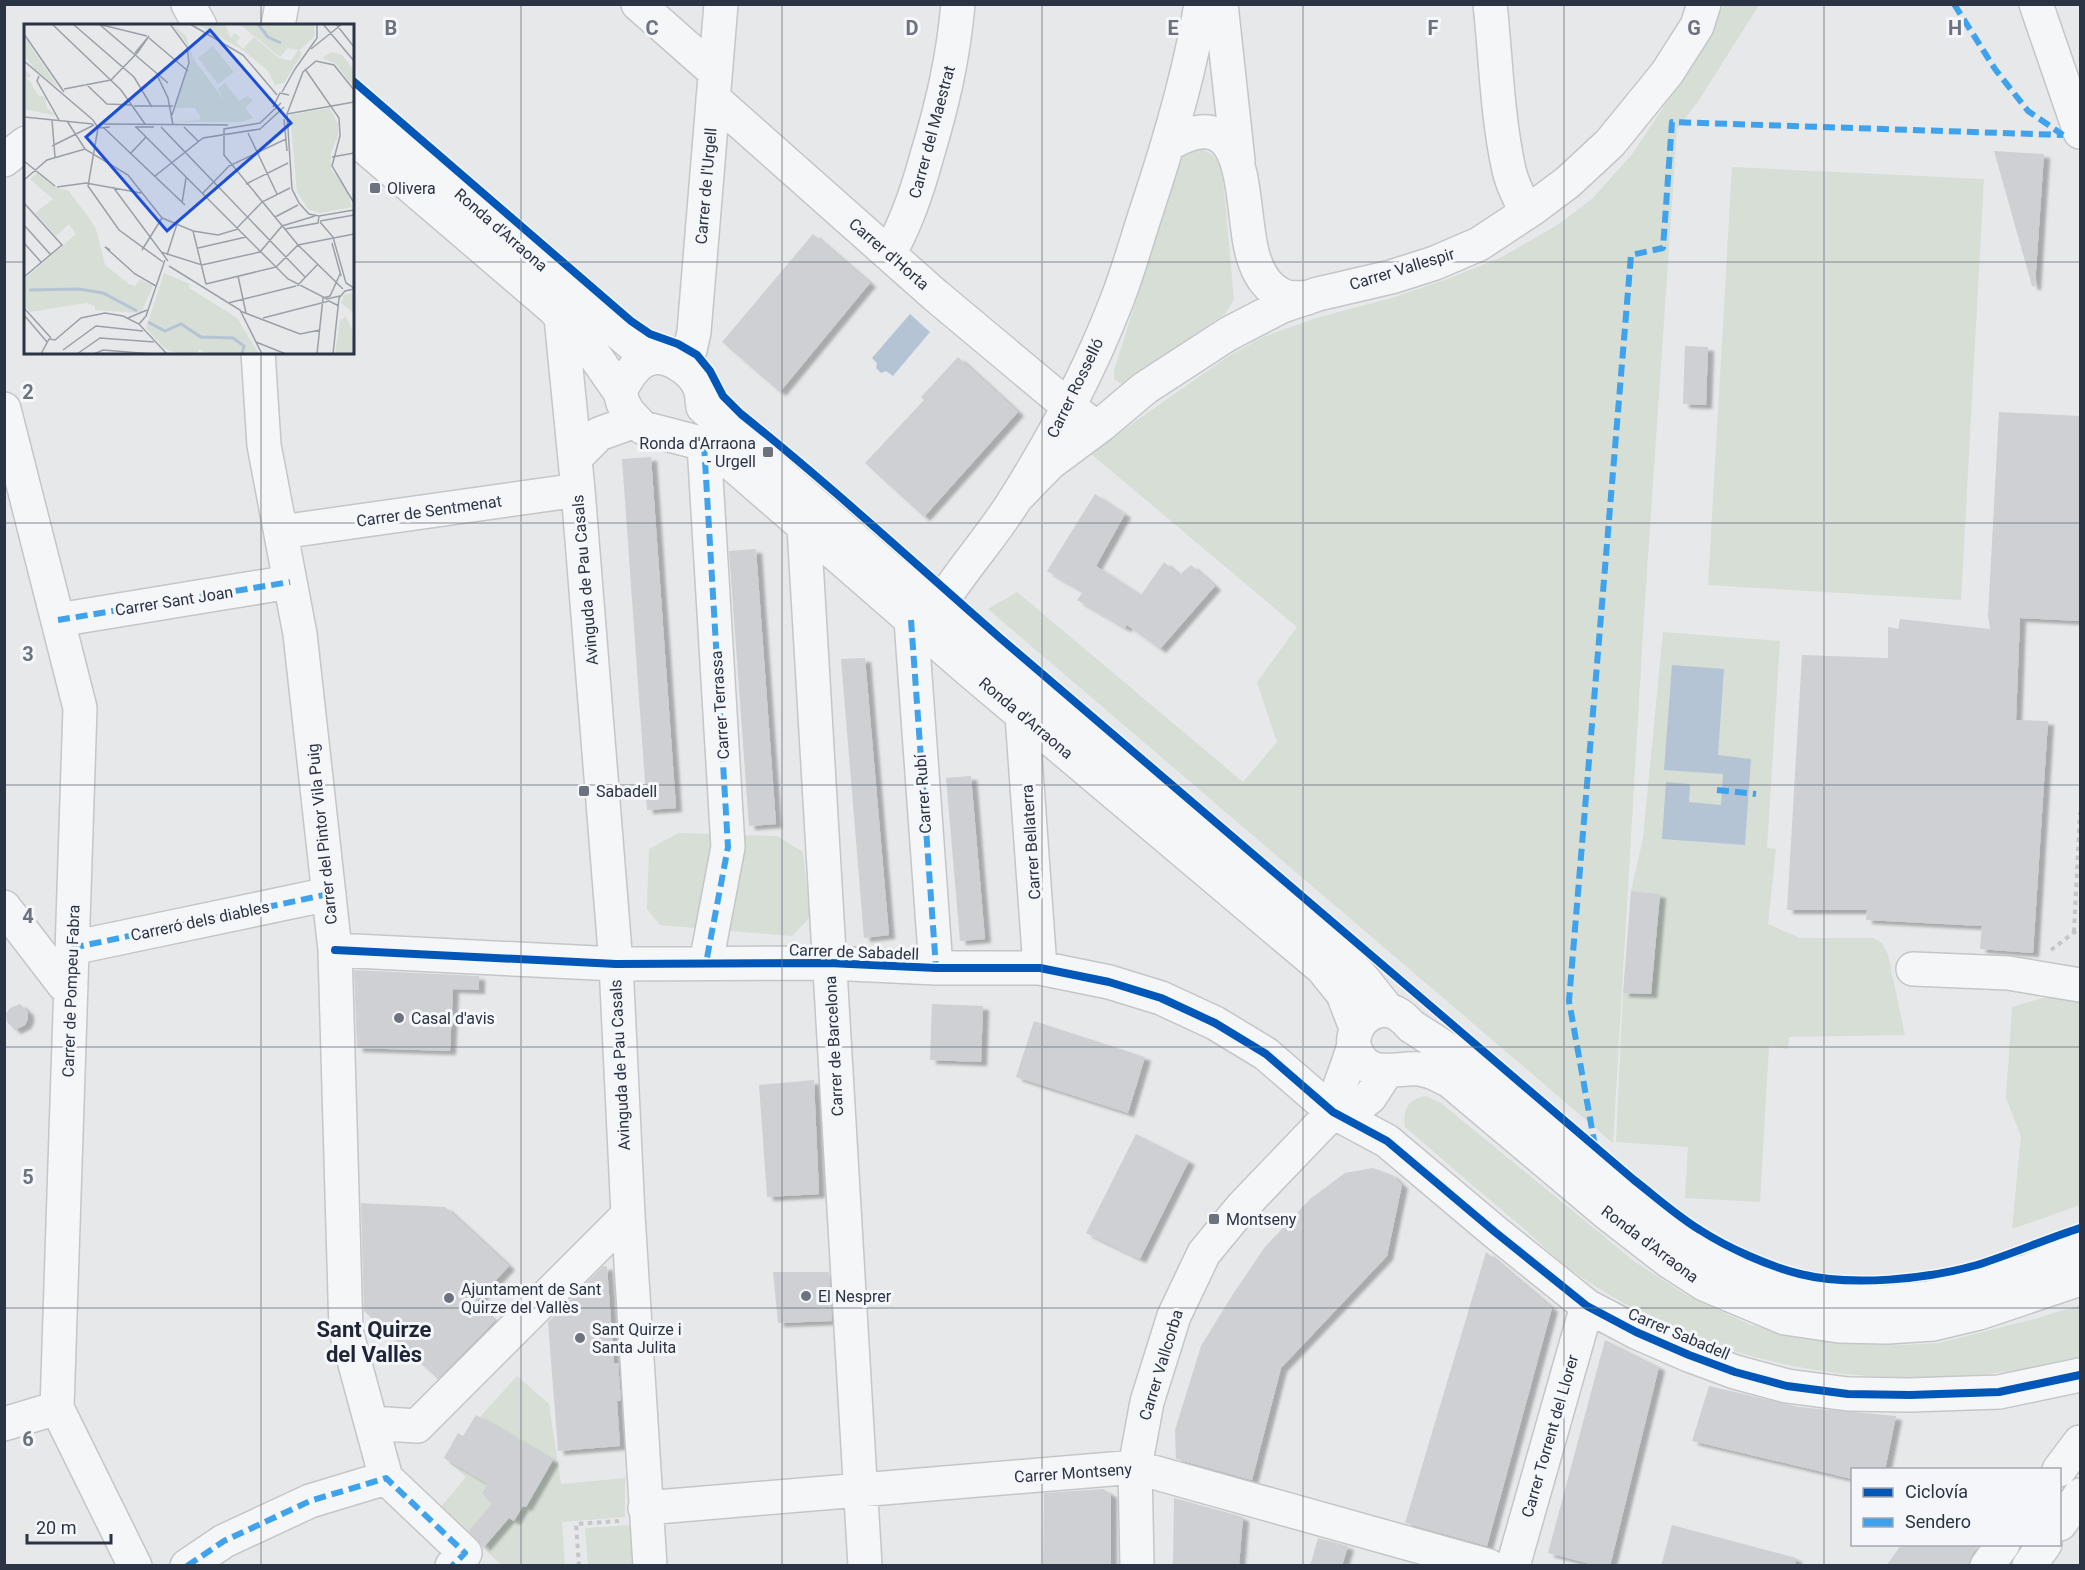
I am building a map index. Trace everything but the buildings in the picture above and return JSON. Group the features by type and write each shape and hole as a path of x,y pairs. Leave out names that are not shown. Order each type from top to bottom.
{"street":[{"name":"Carrer d'Horta","path":"638,4 714,85 889,254 1074,395 1145,388"},
{"name":"Carrer de l'Urgell","path":"664,361 690,350 694,332 721,4"},
{"name":"Carrer del Maestrat","path":"889,254 902,231 942,107 954,51 958,4"},
{"name":"Carrer Rosselló","path":"924,614 979,551 1015,499 1074,395 1115,305 1169,144 1194,45 1201,4"},
{"path":"1221,4 1238,160 1254,261 1262,277 1273,290 1287,297 1307,298"},
{"path":"1491,4 1502,125 1509,170 1526,212"},
{"name":"Carrer Vallespir","path":"1015,499 1050,463 1145,388 1228,334 1282,306 1391,277 1435,263 1479,244 1568,182 1610,143 1667,73 1697,27 1704,4"},
{"path":"2036,4 2080,132"},
{"name":"Ronda d'Arraona","path":"354,104 664,361 700,388 703,406 886,567 924,614 1022,715 1322,968 1343,994 1360,1060 1371,1068 1419,1069 1433,1072 1450,1081 1608,1214 1670,1262 1704,1284 1785,1318 1839,1326 1887,1327 1933,1324 2037,1295 2080,1279"},
{"path":"1169,144 1196,131 1214,132 1223,138 1238,160"},
{"name":"Ronda d'Arraona","path":"354,137 561,317 588,346 620,392 623,403 643,428 704,444 731,463 804,527 924,614 1337,950 1399,1018 1471,1066 1624,1194 1685,1241 1716,1261 1792,1293 1841,1300 1886,1302 1929,1298 2028,1271 2080,1249"},
{"path":"4,160 24,145"},
{"name":"Avinguda de Pau Casals","path":"561,317 578,490 616,964 628,1215 650,1566"},
{"name":"Carrer del Pintor Vila Puig","path":"258,354 264,446 300,634 335,950 346,1331 386,1478"},
{"path":"575,458 580,432 589,412 605,396 620,392 638,365 664,361"},
{"path":"1074,395 1084,418 1101,425"},
{"path":"671,435 684,427 703,406"},
{"name":"Carrer de Pompeu Fabra","path":"4,409 80,708 57,1408 135,1566"},
{"path":"575,458 599,434 636,421"},
{"name":"Carrer Terrassa","path":"704,444 728,847 706,963"},
{"name":"Carrer de Sentmenat","path":"281,532 578,490"},
{"name":"Carrer de Barcelona","path":"804,527 865,1566"},
{"name":"Carrer Sant Joan","path":"58,620 291,582"},
{"name":"Carrer Rubí","path":"924,614 936,968"},
{"name":"Carrer Bellaterra","path":"1022,715 1040,968"},
{"name":"Carreró dels diables","path":"72,948 329,894"},
{"path":"4,907 64,985 71,988"},
{"name":"Carrer de Sabadell","path":"335,950 616,964 829,963 936,968 1040,968 1109,982 1161,998 1215,1023 1266,1054 1333,1112"},
{"path":"1913,969 2008,973 2080,985"},
{"path":"1333,1112 1356,1108 1370,1097 1391,1070 1404,1064 1412,1054 1414,1037 1399,1018 1375,1012 1363,1019 1355,1036"},
{"name":"Carrer Vallcorba","path":"1137,1566 1135,1467 1148,1402 1174,1316 1204,1253 1242,1207 1333,1112 1336,1094 1351,1058 1355,1036"},
{"name":"Carrer Sabadell","path":"1333,1112 1387,1141 1587,1305 1636,1332 1735,1372 1787,1386 1848,1394 1910,1395 1999,1392 2080,1375"},
{"path":"371,1423 417,1426 628,1215"},
{"name":"Carrer Torrent del Llorer","path":"1514,1566 1587,1305"},
{"path":"4,1424 57,1408"},
{"path":"2060,1468 2080,1442"},
{"name":"Carrer Montseny","path":"646,1513 861,1490 1135,1467 1489,1566"},
{"path":"187,1566 224,1541 310,1501 386,1478 465,1553 452,1566"},
{"path":"2061,1523 2080,1495"},
{"path":"1987,1566 2001,1546"},
{"path":"2029,1566 2044,1546"}],"path":[{"path":"2074,932 2080,812"},
{"path":"2079,838 2080,846"},
{"path":"579,1566 576,1524 646,1513"}],"shaded area":[{"path":"1724,5 1759,5 1699,100 1677,129 1644,616 1613,1143 988,609 1017,592 1243,782 1277,742 1257,682 1297,627 1090,453 1229,356 1263,337 1316,318 1392,298 1450,278 1502,257 1559,224 1593,198 1633,153 1698,55"},
{"path":"1197,149 1212,155 1222,169 1234,299 1226,313 1122,384 1114,379 1114,371 1181,156"},
{"path":"1732,167 1984,179 1961,600 1708,585"},
{"path":"1663,632 1780,641 1767,848 1776,849 1768,924 1800,938 1873,938 1882,943 1888,955 1905,1035 1789,1037 1788,1049 1769,1046 1760,1202 1685,1198 1688,1147 1616,1142 1623,993 1651,994 1660,894 1631,891 1643,838"},
{"path":"679,833 777,836 803,852 810,917 792,936 660,925 647,909 649,849"},
{"path":"2063,992 2080,995 2080,1205 2012,1229 2021,1136 2006,1098 2012,1007"},
{"path":"1426,1096 1441,1103 1635,1262 1686,1295 1751,1325 1810,1339 1902,1345 1939,1343 2080,1305 2080,1361 2045,1368 1986,1374 1931,1377 1877,1376 1824,1371 1773,1362 1723,1347 1673,1328 1625,1304 1570,1269 1405,1127 1404,1115 1408,1106 1420,1097"},
{"path":"517,1376 549,1404 561,1484 625,1478 625,1517 562,1522 565,1565 502,1565 439,1509 466,1477 444,1458 488,1484 482,1495 504,1515 523,1506 526,1507 549,1468 538,1461 542,1454 480,1417"},
{"path":"633,1525 636,1565 588,1565 585,1528"}],"water":[{"path":"910,314 930,332 893,376 886,371 881,373 872,358"},
{"path":"1672,665 1724,669 1718,755 1751,759 1745,845 1662,839 1666,782 1690,784 1689,802 1721,805 1723,774 1664,770"}],"marked path":[{"path":"1954,4 1995,69 2028,111 2063,135"},
{"path":"1595,1146 1569,1001 1631,255 1663,248 1672,122 2063,135"},
{"path":"704,444 728,847 706,963"},
{"path":"58,620 290,582"},
{"path":"911,620 936,968"},
{"path":"1717,790 1756,794"},
{"path":"72,948 329,894"},
{"path":"187,1566 224,1541 310,1501 386,1478 465,1553 452,1566"}],"cycle path":[{"path":"354,82 631,321 650,334 678,344 697,355 710,371 723,396 741,414 807,468 999,637 1634,1180 1691,1225 1736,1250 1788,1271 1820,1278 1866,1281 1957,1270 1990,1261 2080,1228"},
{"path":"335,950 616,964 829,963 936,968 1040,968 1109,982 1161,998 1215,1023 1266,1054 1333,1112 1387,1141 1587,1306 1636,1332 1689,1355 1735,1372 1787,1386 1848,1394 1910,1395 1999,1392 2080,1375"}],"place":[{"name":"Olivera","path":"375,188"},
{"name":"Ronda d'Arraona - Urgell","path":"768,452"},
{"name":"Sabadell","path":"584,791"},
{"name":"Casal d'avis","path":"399,1018"},
{"name":"Montseny","path":"1214,1219"},
{"name":"El Nesprer","path":"806,1296"},
{"name":"Ajuntament de Sant Quirze del Vallès","path":"449,1298"},
{"name":"Sant Quirze i Santa Julita","path":"580,1338"}],"district":[{"name":"Sant Quirze del Vallès","path":"374,1342"}]}
